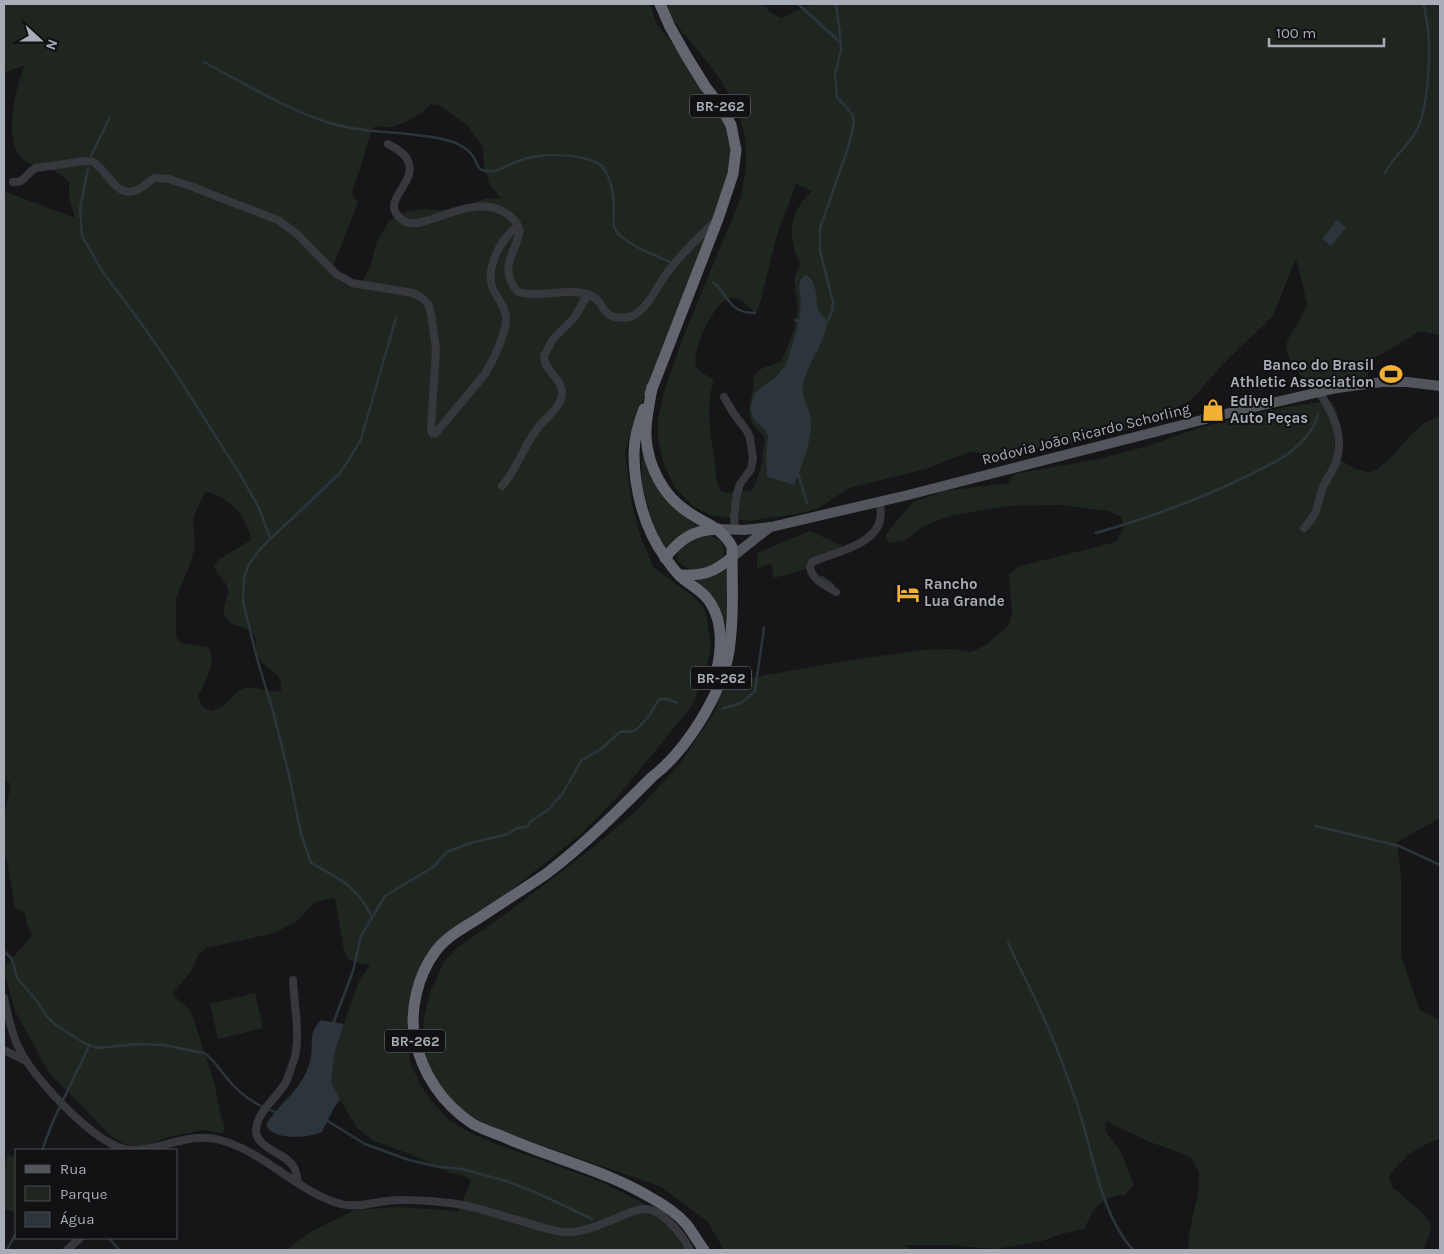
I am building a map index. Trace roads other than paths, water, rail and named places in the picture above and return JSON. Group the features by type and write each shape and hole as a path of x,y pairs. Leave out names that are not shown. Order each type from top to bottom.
{"highway":[{"name":"BR-262","path":"652,777 697,714 717,672 720,657 720,635 716,615 706,597 679,575 665,558 654,540 643,514 634,452 639,424 652,386 718,219 733,174 736,150 731,125 721,106 705,86 682,50 660,4"},
{"name":"BR-262","path":"652,386 646,436 652,465 657,478 670,498 687,512 718,529 727,538 732,548 732,622 724,671 694,731 664,768 652,777 576,851 528,886 449,937 434,953 420,982 414,1008 412,1029 418,1057 425,1072 439,1093 473,1124 524,1146 606,1176 646,1194 670,1210 686,1224 704,1250"},
{"path":"665,558 680,540 708,529 718,529"},
{"path":"679,575 711,573 732,556"}],"main road":[{"name":"Rodovia João Ricardo Schorling","path":"718,529 735,530 771,527 879,502 1236,411 1319,392 1382,382 1407,382 1440,386"},
{"name":"Rodovia João Ricardo Schorling","path":"732,556 771,527"}],"street":[{"path":"388,144 408,160 409,175 394,201 393,207 404,221 417,223 451,212 481,206 494,207 513,219 519,226 520,234 509,260 508,269 510,279 518,292 532,294 580,292 588,294 599,300 603,309 609,315 623,318 633,315 643,308 668,272 692,244 718,219"},
{"path":"13,182 19,183 30,171 36,168 85,161 93,162 116,185 128,192 134,191 154,178 169,179 278,220 297,234 336,274 352,283 413,292 428,304 435,331 436,349 431,428 432,433 435,434 492,363 505,325 506,316 490,279 492,268 496,255 509,234 513,230 520,230"},
{"path":"502,486 517,466 533,434 559,404 562,390 546,366 544,356 553,339 574,318 588,294"},
{"path":"1304,528 1316,512 1322,489 1336,462 1338,453 1339,440 1335,418 1319,392"},
{"path":"724,397 747,431 753,459 751,469 740,484 737,494 734,516 735,530"},
{"path":"836,592 815,579 811,574 810,567 812,562 862,543 872,535 882,519 879,502"},
{"path":"293,980 297,1044 294,1059 286,1081 263,1112 256,1130 259,1139 266,1146 287,1159 294,1167 298,1182"},
{"path":"4,998 19,1049 52,1094 97,1134 110,1143 128,1149"},
{"path":"4,1050 26,1061"},
{"path":"144,1149 156,1148 190,1138 219,1140 244,1149 322,1197 345,1205 370,1205 400,1200 465,1205 553,1230 567,1232 594,1227 634,1211 648,1209 662,1216 674,1227 690,1250"},
{"path":"67,1250 79,1239"}],"water":[{"path":"1337,220 1346,228 1331,246 1322,239"},
{"path":"806,275 814,283 818,309 826,320 826,329 803,386 803,395 810,415 811,426 806,453 794,485 767,477 766,456 768,436 754,419 751,405 754,395 759,389 775,378 786,365 799,322 801,301 799,287 801,279"},
{"path":"321,1020 344,1024 335,1051 331,1082 340,1100 322,1132 300,1137 276,1134 266,1125 303,1078 311,1057 312,1034"}],"waterway":[{"path":"798,4 841,43"},
{"path":"825,326 832,312 833,302 820,251 820,228 849,145 854,122 852,114 837,97 835,74 841,50 836,4"},
{"path":"1385,173 1415,133 1423,112 1428,83 1429,53 1424,4"},
{"path":"204,62 282,104 314,118 345,127 420,135 453,142 470,152 479,168 483,170 495,171 527,158 547,155 578,157 596,162 605,169 612,188 615,229 632,244 673,263"},
{"path":"91,156 110,117"},
{"path":"88,168 80,209 82,236 102,271 171,366 241,476 259,508 270,538"},
{"path":"713,282 735,307 746,312 755,313"},
{"path":"372,917 360,898 347,884 311,863 301,834 289,775 243,602 244,578 249,564 261,548 339,474 361,439 396,318"},
{"path":"795,320 802,323"},
{"path":"1096,533 1186,503 1271,464 1289,453 1303,441 1314,426 1318,414"},
{"path":"797,470 807,503"},
{"path":"822,577 833,585"},
{"path":"722,709 743,702 755,691 764,628"},
{"path":"333,1024 353,971 361,936 385,896 433,867 447,852 470,843 508,834 517,828 527,827 531,821 548,810 563,793 581,761 601,749 620,732 634,731 638,728 649,716 659,699 667,699 677,703"},
{"path":"1316,826 1399,846 1440,865"},
{"path":"1008,943 1054,1041 1075,1098 1104,1198 1121,1235 1133,1250"},
{"path":"4,951 12,959 17,978 37,1001 47,1017 84,1043 98,1048 138,1044 163,1045 204,1053 243,1094 263,1107 278,1113"},
{"path":"42,1149 53,1121 89,1046"},
{"path":"326,1120 365,1144 409,1160 439,1167 462,1169 506,1181 535,1192 592,1219"},
{"path":"7,1250 15,1235"},
{"path":"110,1239 119,1250"}],"place":[{"name":"Banco do Brasil Athletic Association","path":"1391,374"},
{"name":"Edivel Auto Peças","path":"1213,410"},
{"name":"Rancho Lua Grande","path":"908,593"}]}
